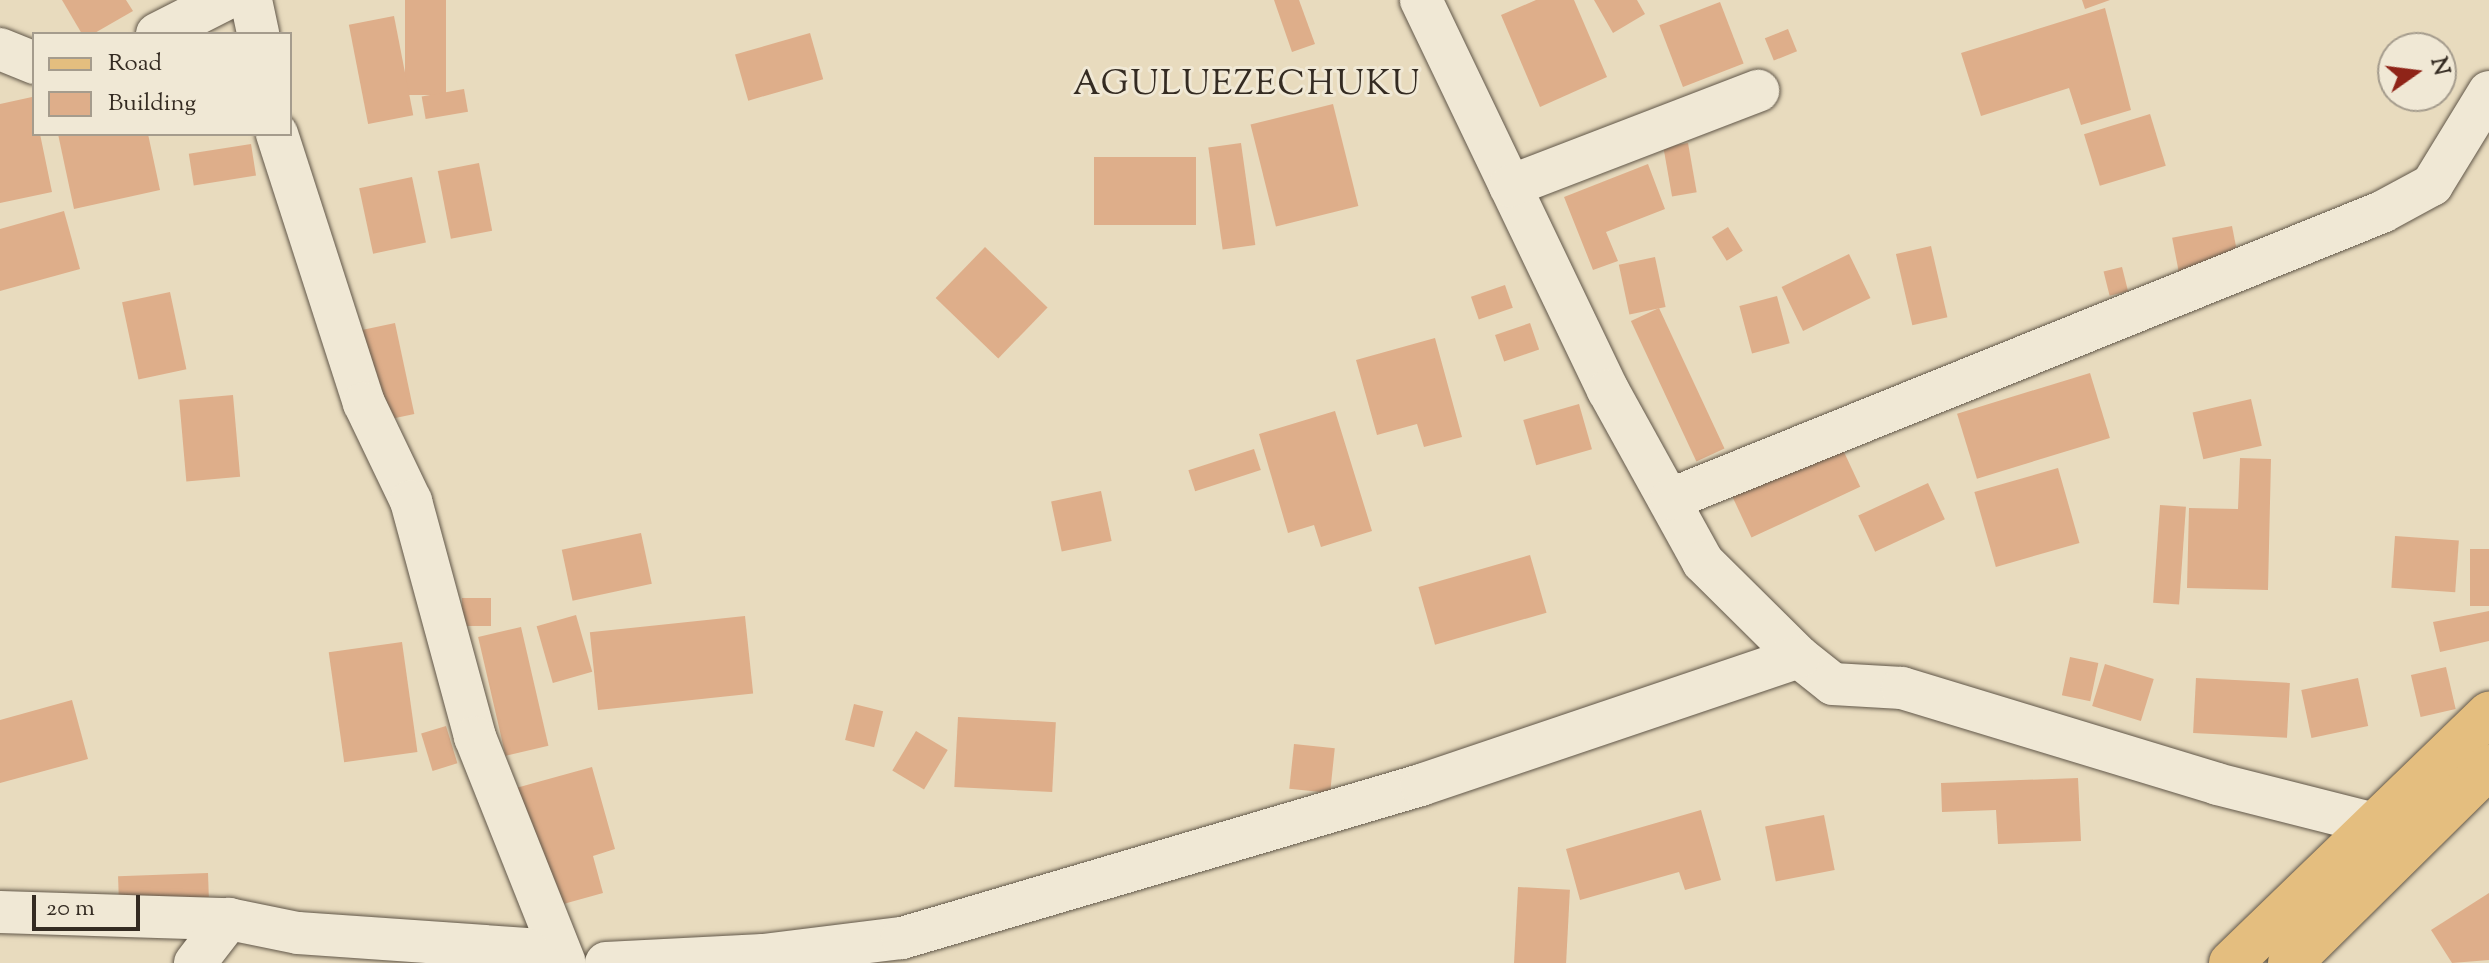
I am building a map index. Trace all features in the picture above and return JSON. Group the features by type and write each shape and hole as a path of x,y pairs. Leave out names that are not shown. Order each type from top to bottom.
{"main road":[{"path":"2231,963 2489,714"},
{"path":"2290,963 2489,767"}],"street":[{"path":"161,32 224,0"},
{"path":"251,0 258,32"},
{"path":"1421,0 1608,390 1671,499 1703,562 1799,657 1833,684 1902,688 2217,784 2375,824"},
{"path":"0,49 32,62"},
{"path":"1510,186 1758,91"},
{"path":"1671,499 2153,300 2382,212 2432,185 2489,92"},
{"path":"278,136 364,403 411,501 475,737 565,963"},
{"path":"606,963 763,955 902,938 1421,785 1799,657"},
{"path":"0,912 229,919 298,933 526,949 540,963"},
{"path":"195,963 229,919"}],"building":[{"path":"62,0 126,0 133,11 96,32 81,32"},
{"path":"405,0 446,0 446,95 405,95"},
{"path":"1274,0 1299,0 1315,44 1292,52"},
{"path":"1536,0 1574,0 1607,77 1540,107 1501,15"},
{"path":"1594,0 1637,0 1645,14 1613,33"},
{"path":"2082,0 2110,0 2085,9"},
{"path":"1720,2 1744,64 1683,87 1659,25"},
{"path":"2105,8 2131,110 2081,125 2069,88 1981,116 1961,53"},
{"path":"394,16 413,115 368,124 349,25"},
{"path":"1788,29 1797,51 1774,61 1765,38"},
{"path":"810,33 823,79 748,101 735,54"},
{"path":"464,89 468,112 426,119 422,96"},
{"path":"32,97 32,136 40,136 52,192 0,203 0,104"},
{"path":"1333,104 1358,206 1276,226 1251,125"},
{"path":"2150,114 2166,166 2100,186 2084,134"},
{"path":"58,136 148,136 160,190 74,209"},
{"path":"1241,143 1255,245 1223,250 1208,148"},
{"path":"1688,143 1697,192 1672,197 1663,147"},
{"path":"251,144 256,176 194,185 189,154"},
{"path":"1094,157 1196,157 1196,225 1094,225"},
{"path":"479,163 492,231 451,239 438,171"},
{"path":"1648,164 1665,209 1606,232 1618,261 1593,270 1564,197"},
{"path":"412,177 426,243 373,254 359,188"},
{"path":"64,211 80,269 0,291 0,229"},
{"path":"2232,226 2239,262 2179,274 2172,238"},
{"path":"1728,227 1743,251 1727,261 1712,237"},
{"path":"1931,246 1947,317 1912,325 1896,254"},
{"path":"985,247 1048,307 998,359 936,298"},
{"path":"1849,254 1870,298 1803,331 1782,287"},
{"path":"1655,257 1666,307 1629,315 1619,265"},
{"path":"2122,267 2128,291 2110,296 2104,272"},
{"path":"1505,285 1513,308 1479,319 1471,297"},
{"path":"170,292 186,369 138,379 122,302"},
{"path":"1777,296 1790,343 1752,353 1739,306"},
{"path":"1659,308 1725,448 1696,462 1631,321"},
{"path":"395,323 414,414 374,422 355,332"},
{"path":"1530,323 1539,349 1504,362 1495,335"},
{"path":"1435,338 1462,437 1424,447 1417,424 1377,435 1356,360"},
{"path":"2090,373 2110,438 1977,479 1957,414"},
{"path":"233,395 240,477 186,481 179,400"},
{"path":"2251,399 2262,446 2203,459 2193,412"},
{"path":"1579,404 1592,449 1536,465 1523,420"},
{"path":"1335,411 1372,531 1321,547 1314,525 1288,533 1259,434"},
{"path":"1837,437 1860,487 1751,538 1728,488"},
{"path":"1254,449 1261,470 1195,491 1188,470"},
{"path":"2240,458 2271,459 2268,590 2187,588 2189,508 2238,509"},
{"path":"2058,468 2079,543 1996,567 1974,492"},
{"path":"1928,483 1945,519 1875,552 1858,516"},
{"path":"1101,491 1112,541 1062,551 1051,502"},
{"path":"2160,505 2186,507 2179,605 2153,603"},
{"path":"641,533 652,584 573,601 562,550"},
{"path":"2395,536 2459,540 2455,592 2391,588"},
{"path":"2470,549 2489,549 2489,606 2470,606"},
{"path":"1530,555 1547,613 1435,645 1418,587"},
{"path":"462,598 491,598 491,626 462,626"},
{"path":"2489,611 2489,641 2440,652 2433,622"},
{"path":"576,615 592,672 553,683 537,626"},
{"path":"745,616 753,694 598,710 590,632"},
{"path":"521,627 548,746 506,756 478,637"},
{"path":"402,642 417,752 344,762 329,652"},
{"path":"2070,657 2098,663 2090,701 2062,695"},
{"path":"2105,664 2154,679 2141,721 2092,706"},
{"path":"2446,667 2456,709 2421,717 2411,675"},
{"path":"2196,678 2290,683 2287,738 2193,733"},
{"path":"2358,678 2368,726 2311,738 2301,690"},
{"path":"72,700 88,759 0,783 0,720"},
{"path":"854,704 883,711 874,747 845,740"},
{"path":"958,717 1056,722 1052,792 954,787"},
{"path":"446,726 457,763 433,771 421,734"},
{"path":"916,731 948,750 924,789 892,770"},
{"path":"1294,744 1335,748 1330,793 1289,789"},
{"path":"592,767 615,849 593,856 603,893 549,908 516,788"},
{"path":"2078,778 2081,841 1998,844 1996,810 1942,812 1941,783"},
{"path":"1701,810 1721,880 1685,890 1679,872 1580,900 1566,849"},
{"path":"1824,815 1835,870 1776,881 1765,826"},
{"path":"208,873 209,897 119,900 118,876"},
{"path":"1518,887 1570,890 1566,963 1514,963"},
{"path":"2489,893 2489,960 2452,963 2431,930"}],"district":[{"name":"AGULUEZECHUKU","path":"1247,86"}]}
